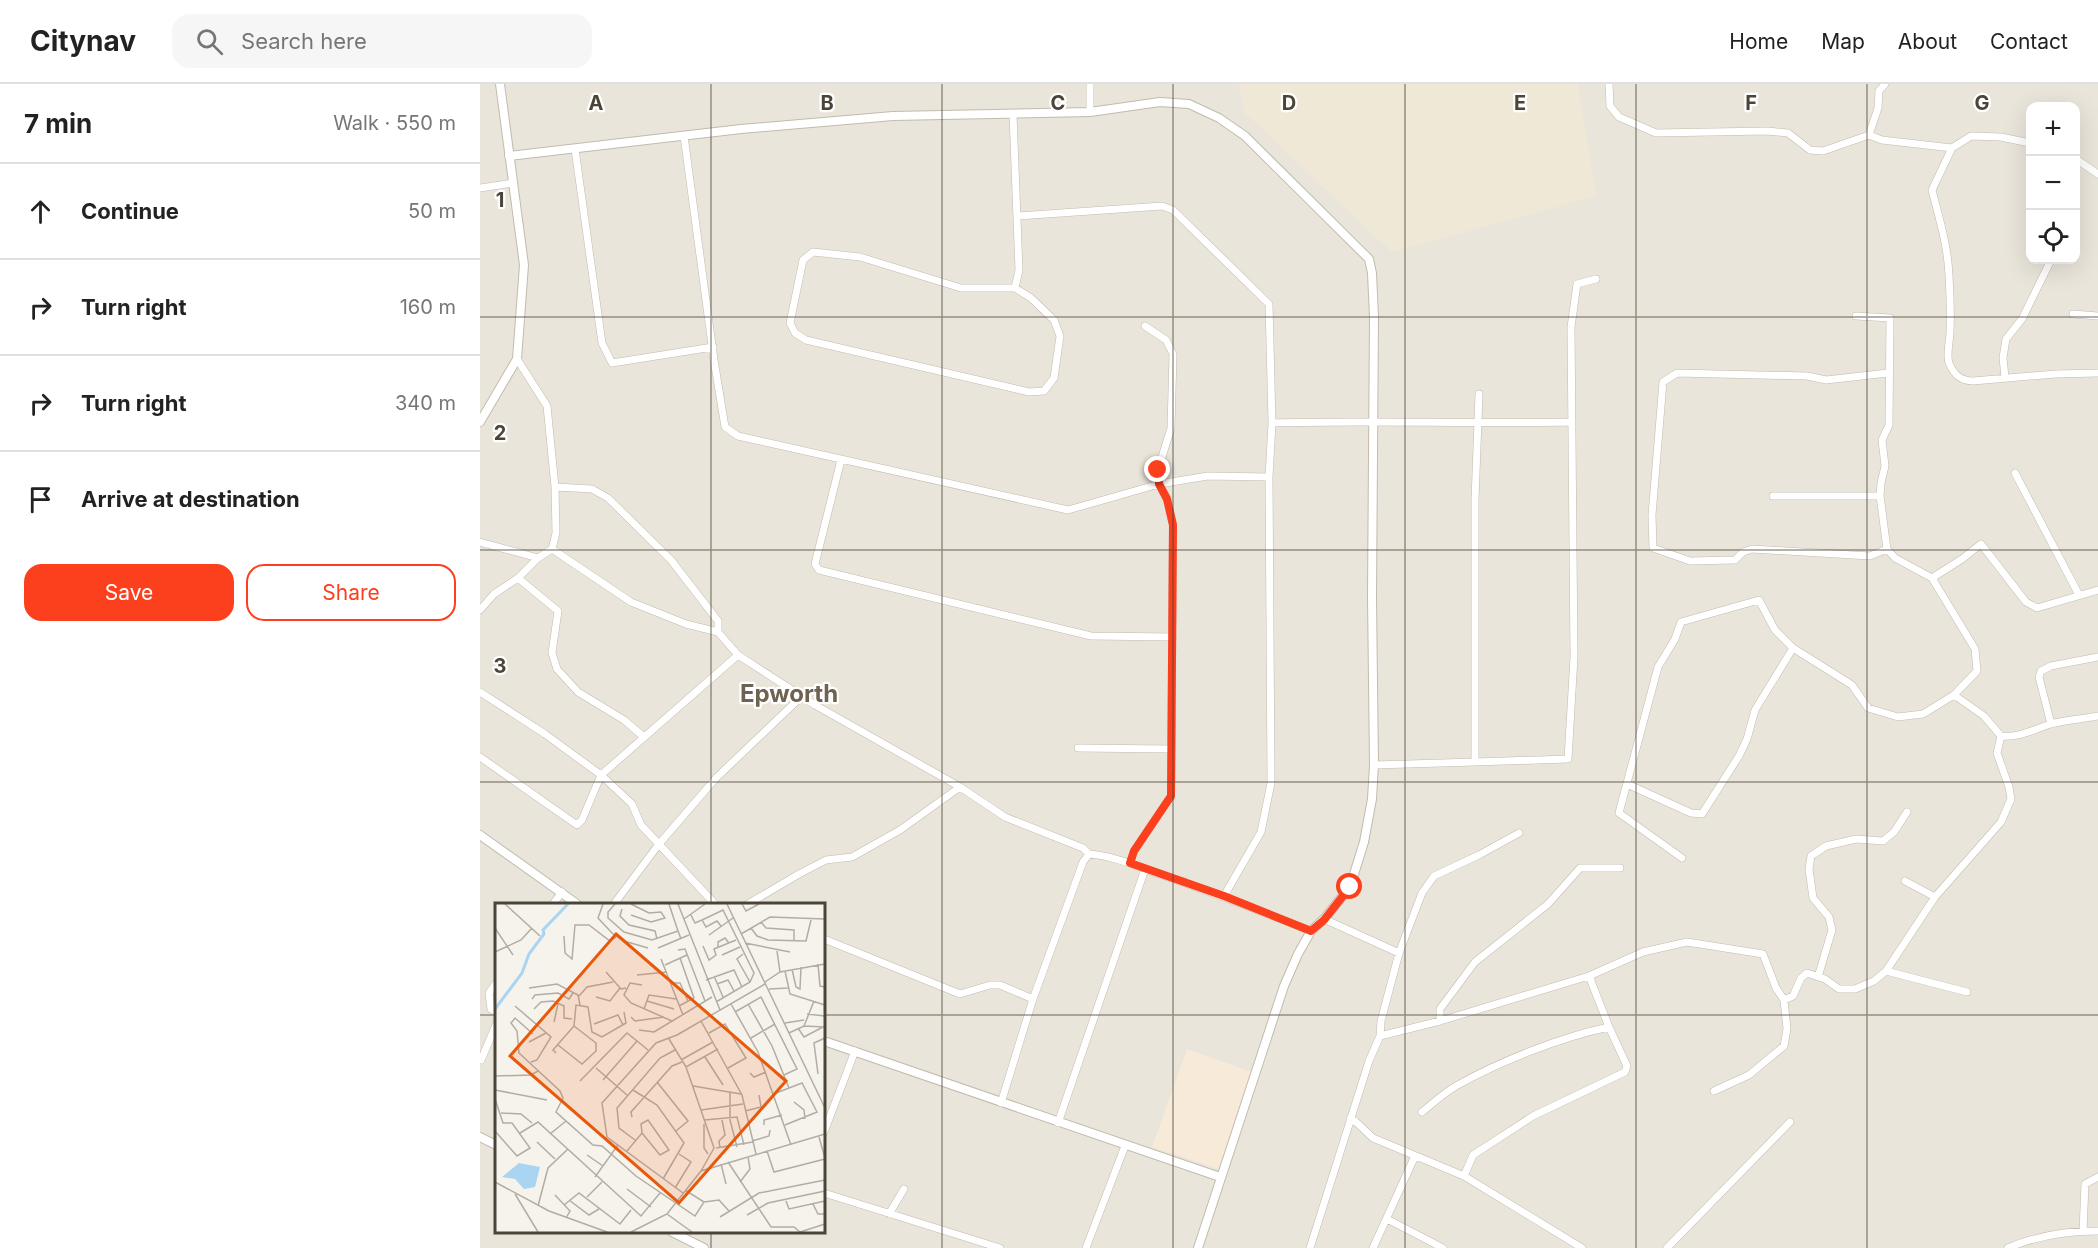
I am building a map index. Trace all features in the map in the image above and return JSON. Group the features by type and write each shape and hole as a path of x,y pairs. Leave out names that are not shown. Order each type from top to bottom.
{"street":[{"path":"480,422 517,359 524,266 500,84"},
{"path":"1089,84 1090,112"},
{"path":"1609,84 1610,106 1619,117 1656,133 1767,131 1788,133 1810,150 1823,151 1869,135 1882,140 1952,148"},
{"path":"1869,135 1878,108 1879,91 1885,84"},
{"path":"509,156 893,116 1090,112 1146,103 1172,102 1189,104 1219,118 1245,136 1365,254 1372,273 1374,422 1372,597 1374,765 1368,825 1354,877 1345,896 1311,931 1284,986 1198,1248"},
{"path":"1013,115 1019,270 1015,288"},
{"path":"684,136 725,427 738,436 1068,510 1159,484 1208,476 1269,477"},
{"path":"2026,142 2001,136 1971,136 1952,148 1932,190 1943,226 1949,273 1948,361 1954,372 1964,381 2098,373"},
{"path":"575,149 602,343 612,363 713,347"},
{"path":"2080,162 2098,174"},
{"path":"480,188 513,183"},
{"path":"1018,216 1162,206 1173,210 1269,304 1272,423 1269,477 1271,783 1261,832 1224,896"},
{"path":"813,252 860,257 961,288 1015,288 1031,298 1054,320 1060,336 1054,378 1044,391 1029,392 806,340 795,333 790,323 803,260 813,252"},
{"path":"2005,377 2003,358 2006,339 2022,319 2049,264"},
{"path":"1374,765 1568,759 1574,657 1571,327 1577,284 1596,279"},
{"path":"2073,314 2098,316"},
{"path":"1682,858 1619,813 1658,667 1675,639 1682,622 1759,600 1775,630 1793,648 1852,685 1868,708 1898,717 1923,714 1954,695 1977,671 1975,650 1932,578 1895,558 1887,549 1880,496 1885,466 1882,440 1889,425 1890,318 1856,316"},
{"path":"1130,863 1134,851 1171,796 1173,525 1167,499 1159,484 1158,470 1172,428 1173,354 1166,340 1145,326"},
{"path":"480,610 494,594 518,578 538,558 552,549 556,533 555,487 547,406 517,359"},
{"path":"1887,549 1870,556 1752,549 1743,552 1735,560 1690,561 1653,548 1652,515 1663,382 1670,377 1677,373 1807,376 1826,380 1888,372"},
{"path":"1475,762 1475,500 1479,394"},
{"path":"1272,423 1571,422"},
{"path":"840,460 815,564 819,570 1091,636 1173,637"},
{"path":"2015,473 2079,595"},
{"path":"555,487 591,489 608,498 671,560 718,621 718,632"},
{"path":"1773,496 1880,496"},
{"path":"480,542 538,558"},
{"path":"1932,578 1981,544 2026,603 2037,608 2098,590"},
{"path":"552,549 631,602 686,624 718,632 738,655 802,696 960,787 1005,817 1083,848 1089,854 1102,855 1130,863 1224,896 1311,931"},
{"path":"518,578 558,611 552,653 556,669 578,692 624,720 644,737"},
{"path":"1627,784 1691,813 1702,814 1738,756 1747,739 1755,710 1793,648"},
{"path":"480,757 577,825 582,820 601,775 738,655"},
{"path":"2051,724 2039,677 2041,672 2051,666 2098,657"},
{"path":"480,692 545,734 601,775 632,804 641,825 714,903"},
{"path":"1954,695 1984,716 2001,736 2021,735 2051,724 2098,716"},
{"path":"615,903 659,844 716,778 802,696"},
{"path":"1784,1000 1793,996 1801,978 1807,973 1818,976 1839,989 1855,989 1874,981 1886,971 1935,897 2001,822 2011,799 1997,753 2001,736"},
{"path":"1078,748 1171,749"},
{"path":"750,903 826,860 852,857 862,852 900,830 960,787"},
{"path":"1818,976 1832,930 1829,917 1813,898 1809,869 1811,856 1826,846 1856,839 1882,841 1894,832 1907,812"},
{"path":"1310,1248 1369,1061 1380,1036 1381,1021 1399,953 1422,893 1434,876 1519,833"},
{"path":"480,835 576,903"},
{"path":"1001,1103 1033,999 1083,862 1089,854"},
{"path":"1440,1021 1440,1009 1475,962 1548,904 1580,868 1620,868"},
{"path":"1058,1123 1145,869"},
{"path":"1905,881 1935,897"},
{"path":"554,903 562,892"},
{"path":"1324,920 1399,953"},
{"path":"825,939 960,994 990,985 1000,985 1033,999"},
{"path":"1380,1036 1440,1021 1589,976 1643,952 1687,942 1762,954 1776,988 1784,1000 1787,1029 1784,1046 1749,1075 1714,1091"},
{"path":"1886,971 1967,992"},
{"path":"1464,1176 1473,1155 1533,1116 1625,1072 1628,1066 1609,1027 1589,976"},
{"path":"495,984 489,993 491,1009 495,1011"},
{"path":"481,1060 495,1027"},
{"path":"1422,1112 1454,1087 1500,1064 1589,1031 1609,1027"},
{"path":"825,1041 1220,1177"},
{"path":"825,1129 855,1051"},
{"path":"1350,1119 1373,1138 1464,1176 1582,1248"},
{"path":"1667,1248 1790,1122"},
{"path":"480,1137 495,1144"},
{"path":"1086,1248 1125,1146"},
{"path":"1373,1248 1415,1156"},
{"path":"2083,1231 2085,1184 2098,1177"},
{"path":"889,1214 904,1189"},
{"path":"825,1193 1000,1248"},
{"path":"1386,1219 1443,1248"},
{"path":"2008,1248 2038,1238 2072,1231 2098,1231"},
{"path":"674,1233 704,1248"},
{"path":"1564,1248 1569,1240"}],"shaded area":[{"path":"480,84 2098,84 2098,1248 480,1248"},
{"path":"1238,84 1578,84 1596,196 1392,252 1245,113"},
{"path":"1187,1049 1254,1073 1219,1169 1152,1147"}],"district":[{"name":"Epworth","path":"789,694"}],"route":[{"path":"1158,470 1159,484 1167,499 1173,525 1171,796 1134,851 1130,863 1224,896 1311,931 1324,920 1350,887"}]}
